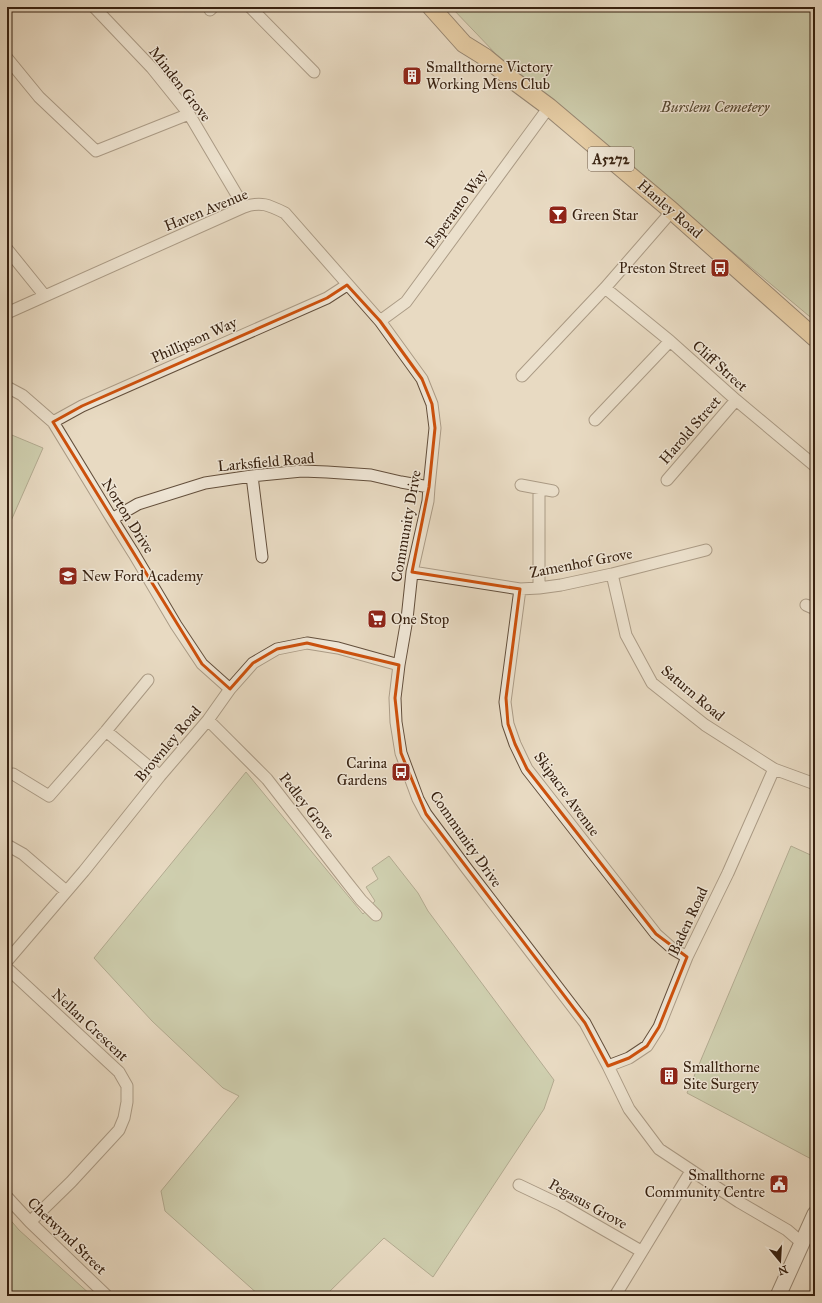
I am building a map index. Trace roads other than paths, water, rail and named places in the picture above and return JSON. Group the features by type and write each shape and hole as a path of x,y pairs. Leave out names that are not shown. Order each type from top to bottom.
{"main road":[{"name":"Hanley Road","path":"431,7 464,44 484,57 549,107 672,211 815,338"},
{"path":"778,1296 801,1242 815,1214"}],"street":[{"name":"Minden Grove","path":"94,7 152,68 188,114 244,207"},
{"path":"250,7 314,72"},
{"path":"7,58 39,98 96,151 188,114"},
{"name":"Esperanto Way","path":"380,321 406,302 549,107"},
{"name":"Haven Avenue","path":"7,313 244,207 254,204 265,204 285,213 380,321"},
{"path":"522,376 605,288 672,211"},
{"path":"7,249 45,296"},
{"name":"Phillipson Way","path":"53,422 82,406 327,298 347,285"},
{"name":"Cliff Street","path":"605,288 670,341 736,400 815,466"},
{"name":"Community Drive","path":"380,321 422,379 432,404 435,428 428,501 412,572 407,619 395,698 396,722 401,753 418,798 426,814 467,870 585,1023 629,1109 659,1149 739,1202 787,1230 801,1242"},
{"path":"595,420 670,341"},
{"name":"Norton Drive","path":"7,387 22,395 53,422 176,625 202,664 230,689"},
{"name":"Harold Street","path":"667,480 736,400"},
{"name":"Larksfield Road","path":"112,519 138,504 205,482 252,476 302,471 327,472 371,475 429,487"},
{"path":"252,476 262,557"},
{"path":"521,485 553,491"},
{"path":"539,489 539,588"},
{"name":"Zamenhof Grove","path":"412,572 520,589 539,588 612,574 706,550"},
{"name":"Saturn Road","path":"612,574 626,634 652,682 705,725 774,769 815,784"},
{"name":"Skipacre Avenue","path":"520,589 506,698 508,724 515,744 527,769 656,934 673,949 687,957"},
{"name":"Brownley Road","path":"7,961 208,720 230,689 253,663 277,649 307,643 338,648 399,665"},
{"path":"13,774 49,796 148,680"},
{"name":"Pedley Grove","path":"208,720 267,779 346,882 376,915"},
{"path":"106,731 160,776"},
{"name":"Baden Road","path":"608,1066 629,1058 647,1046 659,1027 687,957 728,873 774,769"},
{"path":"7,845 23,854 66,891"},
{"name":"Nellan Crescent","path":"7,968 119,1072 126,1086 127,1102 124,1118 119,1130 71,1182 30,1222"},
{"path":"615,1296 691,1171"},
{"name":"Pegasus Grove","path":"519,1185 561,1205 641,1251"},
{"name":"Chetwynd Street","path":"7,1197 30,1222 107,1296"}],"place":[{"name":"Smallthorne Victory Working Mens Club","path":"412,76"},
{"name":"Green Star","path":"558,215"},
{"name":"Preston Street","path":"720,268"},
{"name":"New Ford Academy","path":"68,576"},
{"name":"One Stop","path":"377,619"},
{"name":"Carina Gardens","path":"401,772"},
{"name":"Smallthorne Site Surgery","path":"669,1076"},
{"name":"Smallthorne Community Centre","path":"779,1184"}],"park label":[{"name":"Burslem Cemetery","path":"715,107"}]}
